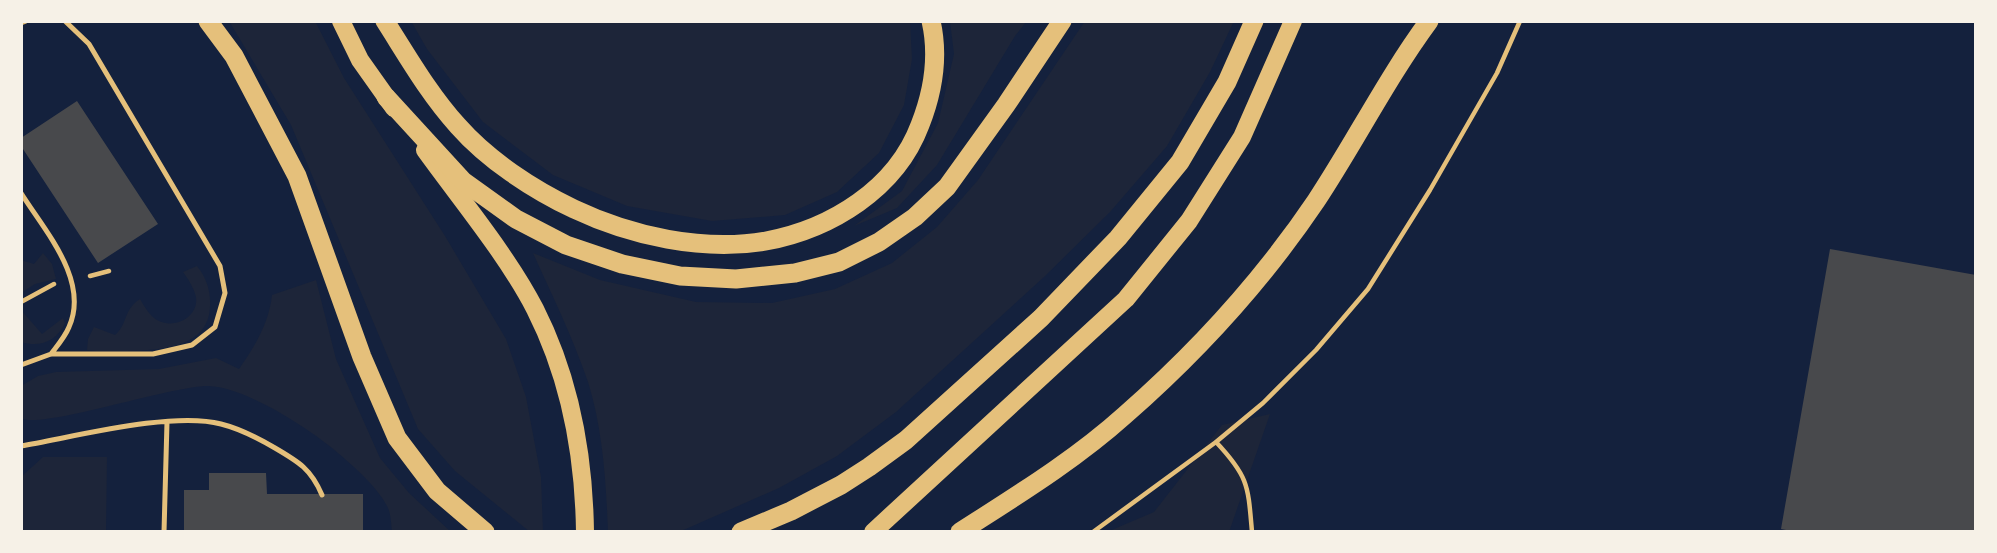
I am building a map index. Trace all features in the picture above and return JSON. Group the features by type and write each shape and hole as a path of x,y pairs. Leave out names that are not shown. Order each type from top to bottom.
{"highway":[{"path":"208,21 234,55 297,176 362,357 397,438 437,491 485,532"},
{"path":"385,21 430,91 459,127 494,160 574,209 597,218 672,240 717,244 765,241 801,231 837,216 863,200 894,172 912,148 926,108 935,67 931,21"},
{"path":"386,97 463,181 516,219 566,245 622,264 680,276 736,279 796,274 839,262 880,242 915,217 947,187 1062,21"},
{"path":"741,532 791,511 869,467 906,440 1041,318 1118,238 1180,162 1227,82 1254,21"},
{"path":"960,532 1042,479 1124,417 1202,344 1263,274 1315,201 1429,21"}],"main road":[{"path":"341,21 360,60 476,220 534,308 555,355 573,415 581,461 585,532"},
{"path":"873,532 1126,299 1189,221 1242,137 1293,21"}],"lane":[{"path":"21,23 26,21"},
{"path":"21,365 51,355 153,354 191,345 215,327 225,293 220,266 89,44 65,21"},
{"path":"21,193 66,264 75,296 70,327 51,355"},
{"path":"21,446 167,422 198,421 219,424 247,433 300,463 311,473 322,495"},
{"path":"164,532 167,422"}],"path":[{"path":"1093,532 1216,443 1263,403 1316,350 1368,289 1430,190 1497,73 1520,21"},
{"path":"1216,443 1237,464 1248,487 1252,532"}],"shaded area":[{"path":"229,21 315,21 344,78 445,236 506,339 526,397 541,477 543,532 530,532 455,471 418,429 291,125"},
{"path":"411,21 910,21 912,59 904,105 879,153 837,192 785,215 712,221 627,206 553,175 483,122 427,49"},
{"path":"950,21 1027,21 1015,36 937,165 897,208 854,226 902,191 938,123 954,54"},
{"path":"1085,21 1234,21 1210,72 1167,146 1110,212 1044,277 896,412 837,456 779,488 679,532 608,532 603,456 593,400 576,349 533,253 600,280 696,302 772,303 835,289 892,263 937,227 978,180"},
{"path":"43,253 52,264 56,279 35,284 21,293 21,260 34,264"},
{"path":"197,266 207,284 210,306 207,321 201,331 191,339 179,345 151,350 87,350 88,339 94,327 115,335 131,308 140,299 157,320 171,323 184,320 194,310 196,297 183,272"},
{"path":"316,280 336,359 380,458 409,493 451,532 392,532 387,506 377,490 339,454 274,409 223,388 209,386 167,392 53,418 21,418 21,386 38,376 56,372 159,369 216,358 239,369 260,334 272,295"},
{"path":"21,310 42,334 63,318 65,323 53,339 47,342 21,342"},
{"path":"1270,414 1229,532 1107,532 1154,512 1222,425"},
{"path":"43,457 107,457 106,532 21,532 21,477"}],"building":[{"path":"77,101 158,224 98,263 21,146 21,138"},
{"path":"1830,249 1976,275 1976,532 1796,532 1781,529"},
{"path":"209,473 266,473 267,494 363,494 363,532 184,532 184,490 209,490"}]}
